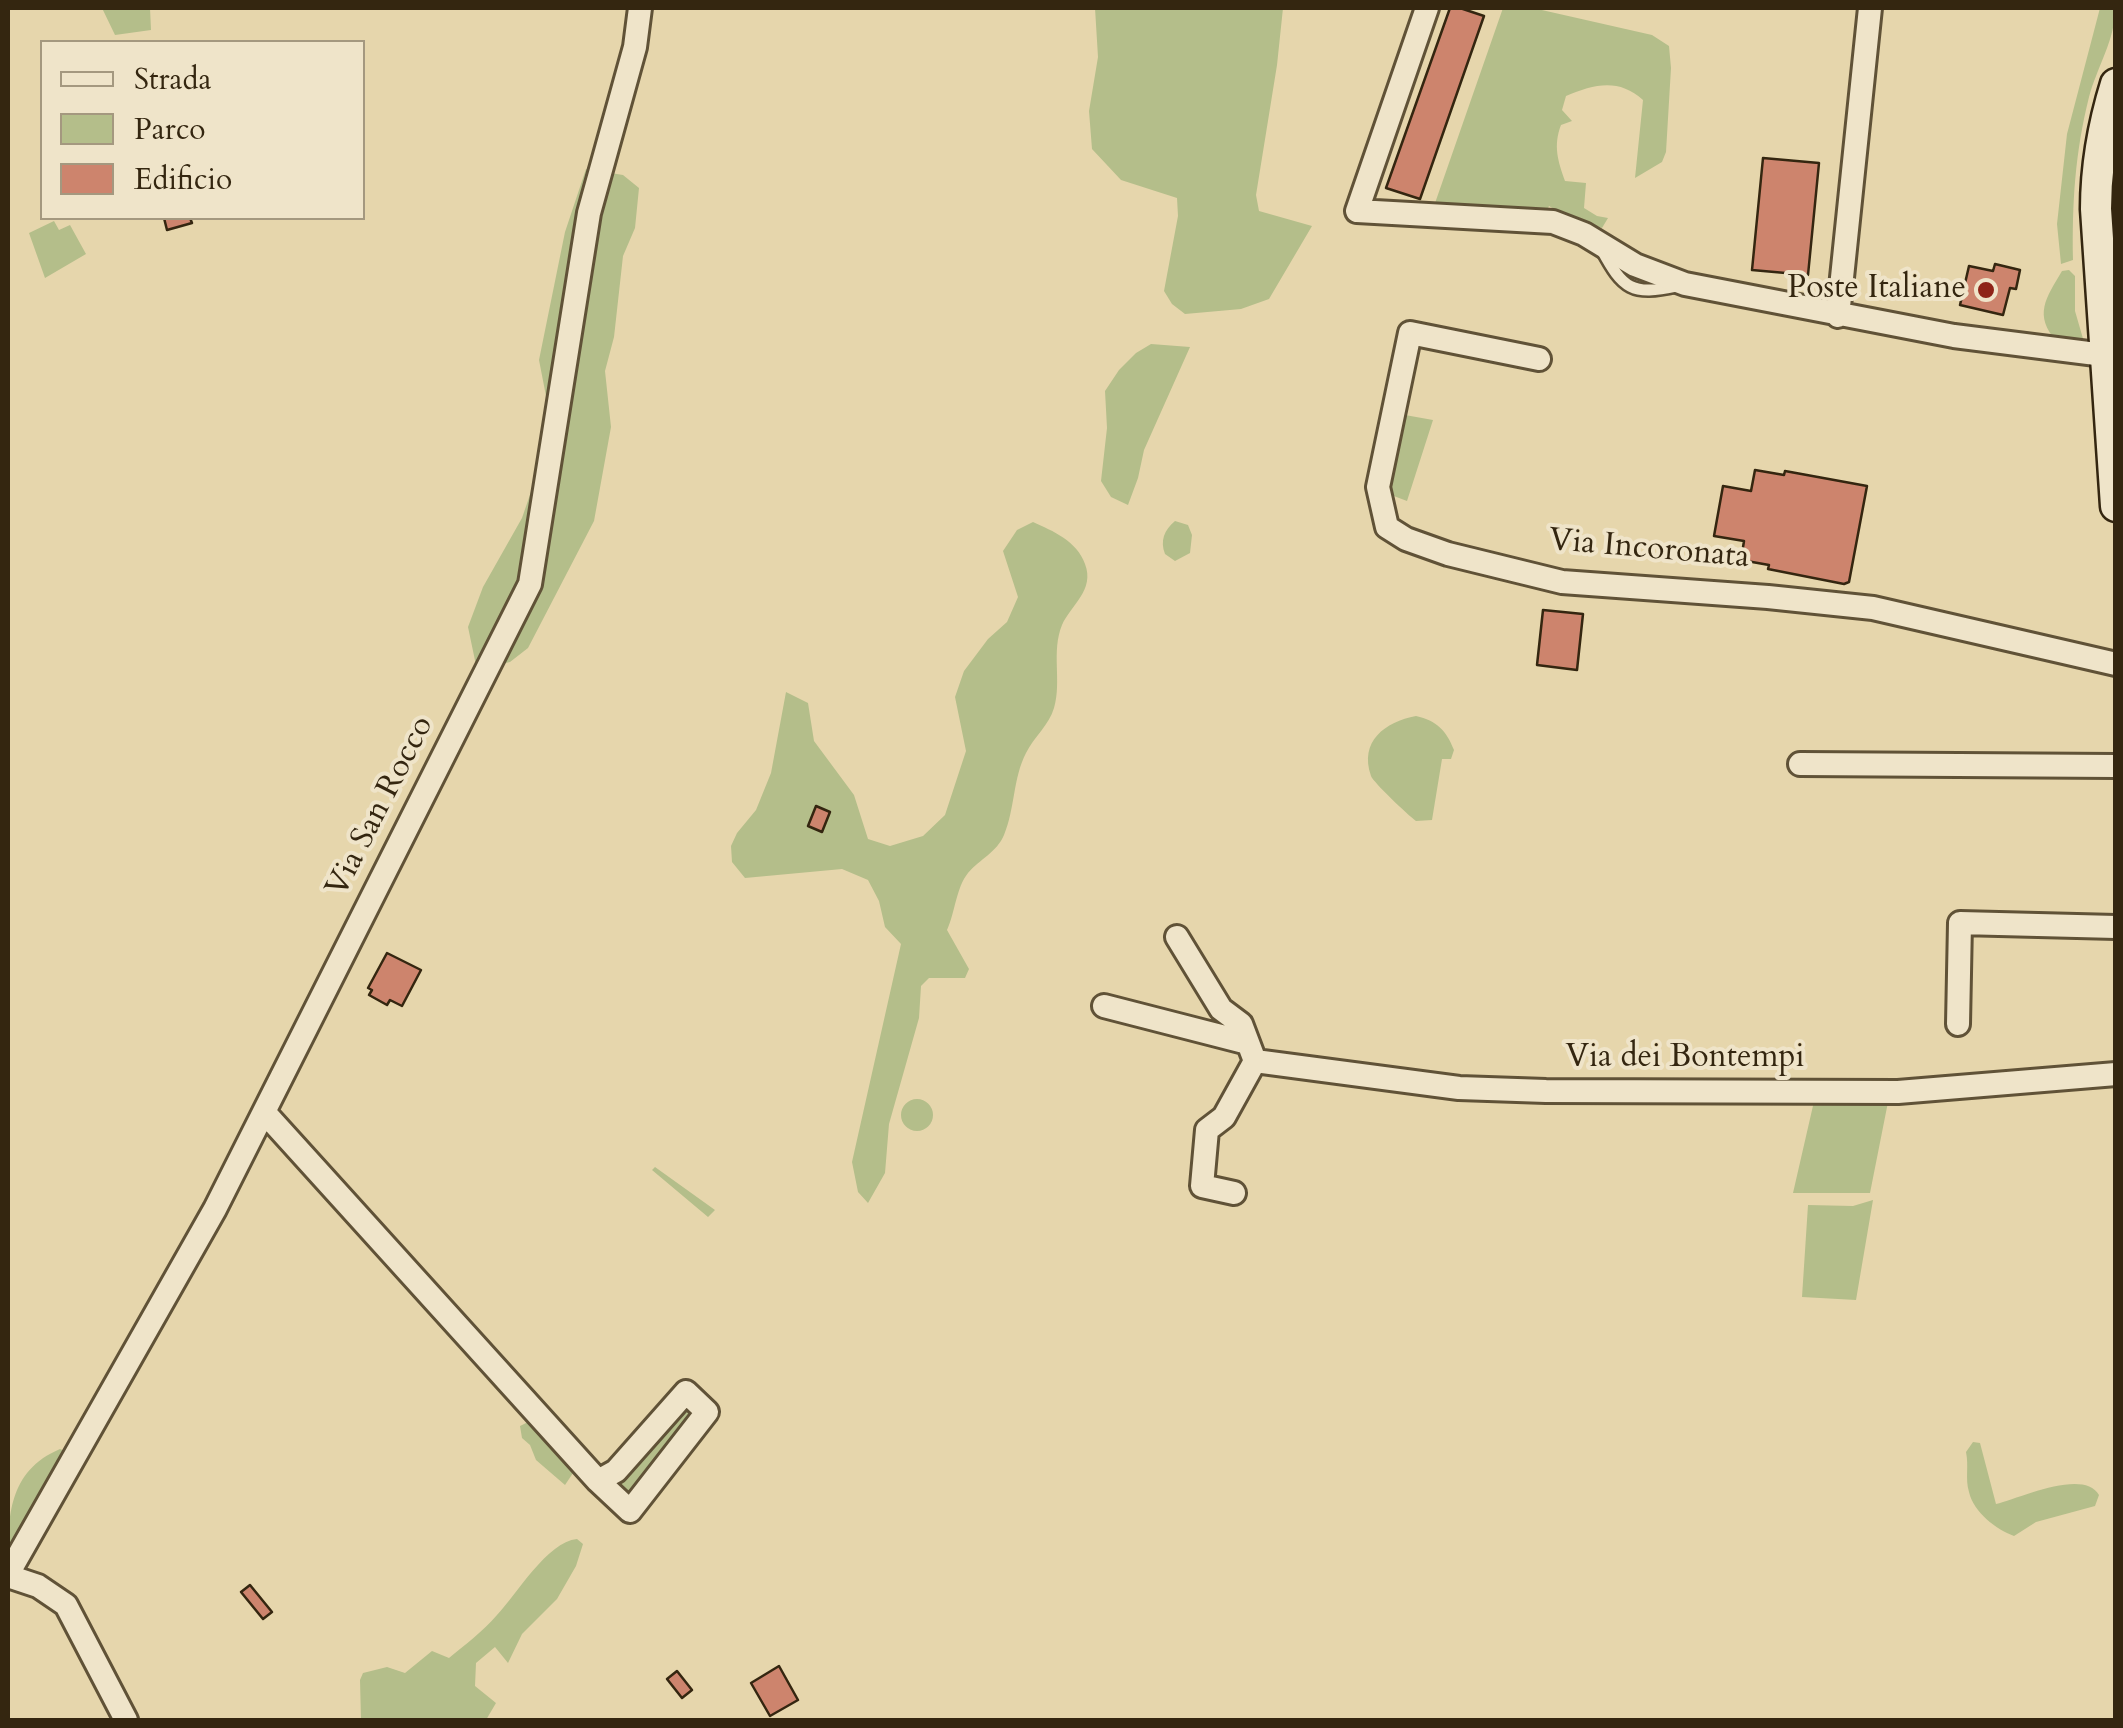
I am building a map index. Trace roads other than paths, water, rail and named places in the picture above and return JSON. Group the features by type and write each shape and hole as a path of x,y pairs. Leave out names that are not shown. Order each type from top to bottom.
{"main road":[{"path":"2116,84 2104,122 2096,173 2110,353 2116,506"}],"street":[{"name":"Via San Rocco","path":"8,1575 215,1209 530,584 589,213 634,47 640,8"},
{"path":"1427,8 1357,211 1553,222 1570,226 1635,265 1686,284 1954,336 2110,353"},
{"path":"1838,316 1870,8"},
{"name":"Via Incoronata","path":"1539,359 1410,333 1378,487 1387,527 1406,539 1448,554 1562,582 1873,608 2116,664"},
{"path":"1800,764 2116,766"},
{"path":"1958,1024 1960,923 2116,926"},
{"path":"1176,937 1221,1009 1241,1024 1251,1052 1224,1117 1207,1130 1203,1151 1202,1186 1234,1193"},
{"name":"Via dei Bontempi","path":"1104,1006 1251,1052 1459,1088 1898,1092 2116,1074"},
{"path":"264,1112 598,1481 630,1511 708,1412 686,1392 616,1472 598,1481"},
{"path":"8,1575 38,1586 66,1604 126,1720"}],"place":[{"name":"Poste Italiane","path":"1986,290"}]}
